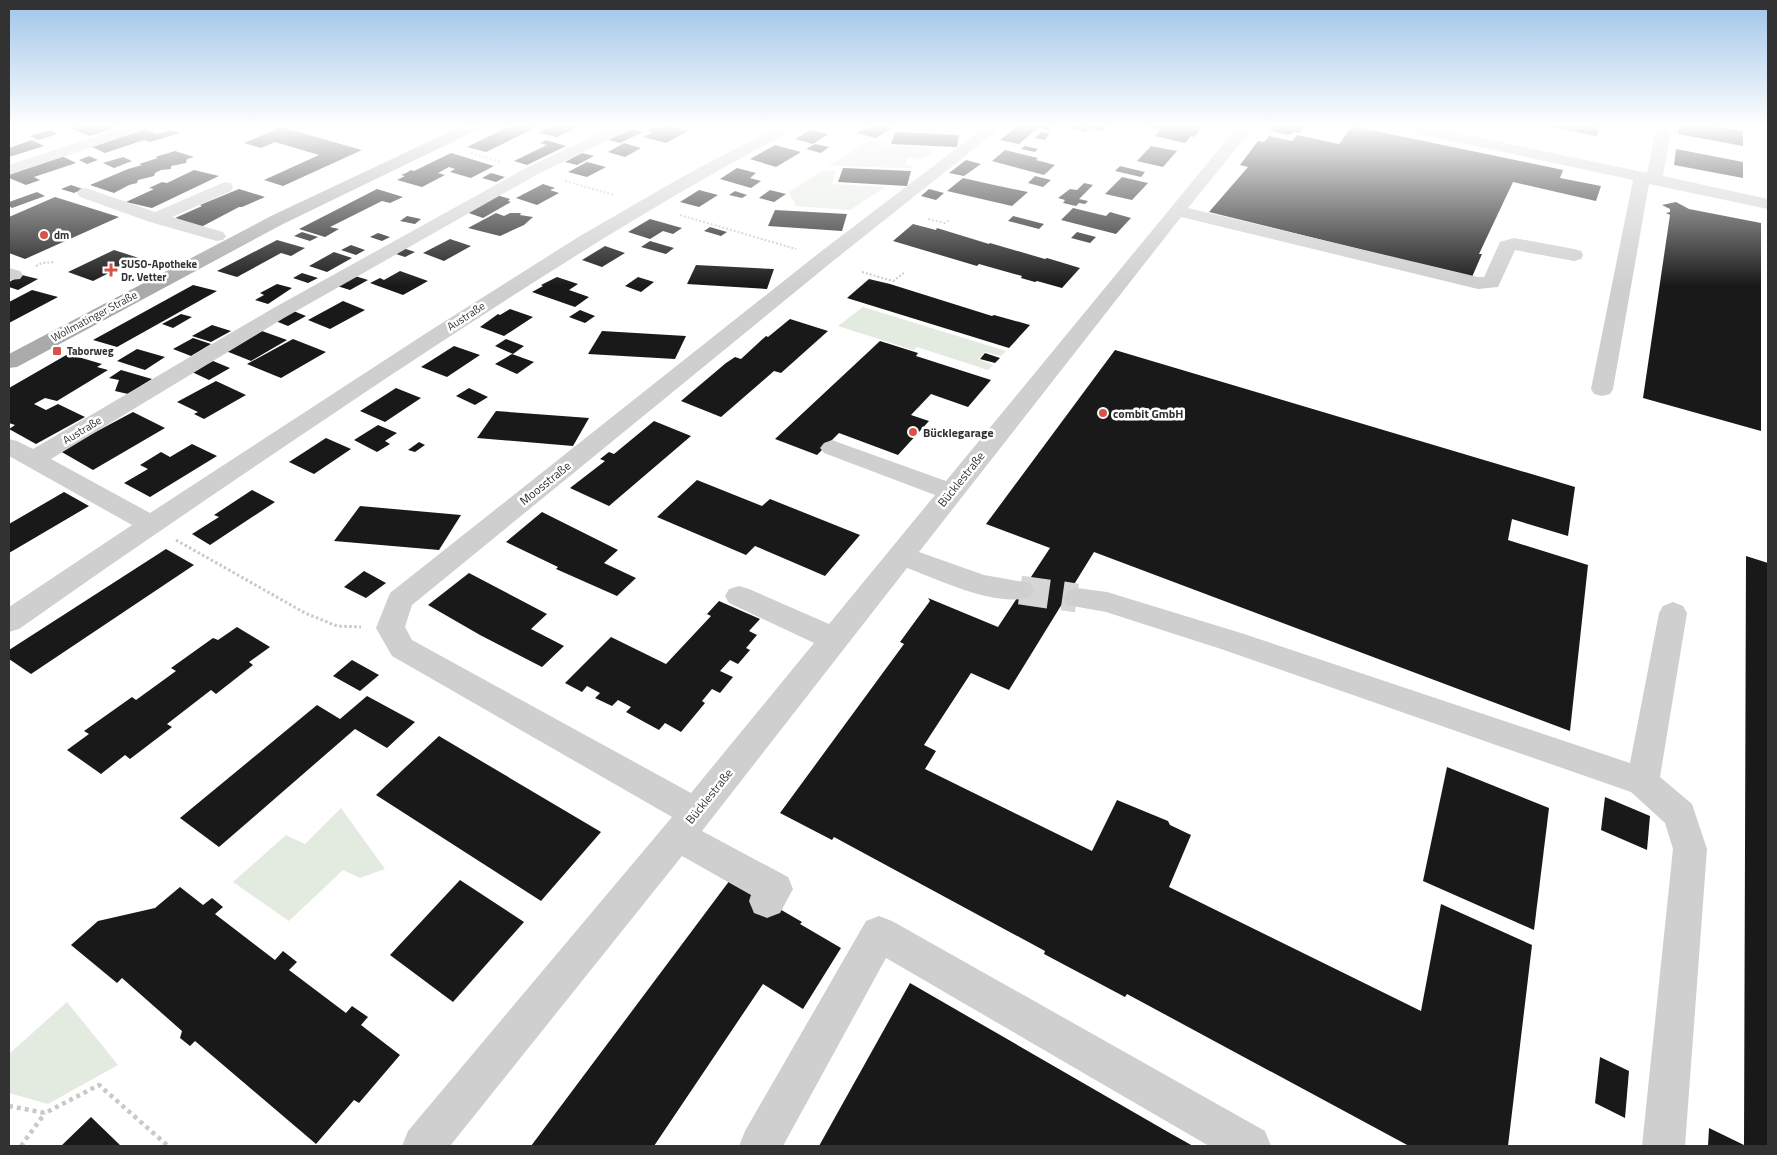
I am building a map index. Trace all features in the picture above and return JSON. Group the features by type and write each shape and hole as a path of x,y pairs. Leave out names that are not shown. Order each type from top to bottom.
{"main road":[{"name":"Wollmatinger Straße","path":"9,342 217,236 334,179"},
{"name":"Wollmatinger Straße","path":"9,362 277,220 363,179"}],"street":[{"name":"Austraße","path":"34,459 277,314 518,179"},
{"name":"Austraße","path":"9,621 150,524 515,284 689,179"},
{"name":"Moosstraße","path":"390,628 400,600 826,257 927,179"},
{"name":"Bücklestraße","path":"423,1146 686,824 1203,179"},
{"path":"1602,389 1648,179 1768,204"},
{"path":"156,218 225,187"},
{"path":"86,193 156,218 217,236"},
{"path":"1177,210 1478,283 1491,283 1507,246 1514,244 1574,255"},
{"path":"9,446 150,524"},
{"path":"832,448 951,492"},
{"path":"901,555 981,585 1020,590"},
{"path":"739,596 834,639"},
{"path":"1077,598 1107,602 1231,641 1643,782 1680,815 1690,850 1664,1146"},
{"path":"1643,782 1672,613"},
{"path":"390,628 402,648 686,824"},
{"name":"Bücklestraße","path":"686,824 775,889 767,901"},
{"path":"760,1146 879,934 1250,1146"}],"path":[{"path":"928,219 945,223 949,220"},
{"path":"862,272 893,281 904,273"},
{"path":"150,524 305,613 337,626 390,628"},
{"path":"21,1146 45,1114 99,1084 168,1146"},
{"path":"9,1106 45,1114"}],"shaded area":[{"path":"810,179 834,179 832,184 885,187 850,210 796,206 789,192"},
{"path":"863,307 1006,351 1001,356 985,352 978,359 993,365 988,370 917,347 913,350 838,326"},
{"path":"341,808 385,869 360,878 343,870 289,921 233,882 286,835 305,844"},
{"path":"67,1002 118,1065 48,1104 9,1093 9,1054"}],"building":[{"path":"11,179 40,180 26,185"},
{"path":"104,179 142,179 114,193 90,185"},
{"path":"176,179 213,179 152,208 126,202 154,189 149,188 162,182 167,183"},
{"path":"266,179 299,179 283,186 264,180"},
{"path":"399,179 438,179 422,187 397,180"},
{"path":"485,179 502,179 496,182"},
{"path":"720,179 753,179 761,181 751,188"},
{"path":"839,179 909,179 907,186 838,182"},
{"path":"962,179 967,179 1028,192 1012,206 947,191"},
{"path":"1032,179 1051,180 1043,187 1028,183"},
{"path":"1120,179 1148,183 1132,200 1105,194"},
{"path":"1238,179 1565,179 1601,186 1596,201 1513,182 1479,254 1482,254 1472,277 1209,212"},
{"path":"1084,183 1093,185 1079,199 1088,201 1085,204 1079,203 1076,206 1063,203 1065,200 1058,198 1070,189 1077,190"},
{"path":"543,184 555,188 550,190 559,193 537,205 516,198"},
{"path":"71,185 83,189 74,193 61,189"},
{"path":"239,189 265,197 239,207 201,227 175,218 202,206 200,205"},
{"path":"377,189 403,197 390,203 382,201 330,227 339,229 325,237 299,229"},
{"path":"929,189 944,193 936,200 921,196"},
{"path":"699,190 718,195 699,207 680,202"},
{"path":"770,190 786,194 774,202 759,198"},
{"path":"735,191 747,195 742,198 729,195"},
{"path":"37,192 45,196 12,208 9,206 9,202"},
{"path":"497,195 510,199 508,201 511,202 483,218 466,212"},
{"name":"dm","path":"55,197 119,217 25,259 9,253 9,217"},
{"path":"1676,202 1689,209 1761,223 1761,431 1643,398 1670,215 1666,213 1670,212 1670,209 1662,205"},
{"path":"1073,208 1106,216 1110,212 1131,218 1116,234 1061,220"},
{"path":"775,210 847,214 842,231 768,226"},
{"path":"496,213 504,216 510,213 521,213 520,215 533,217 524,225 500,236 468,228"},
{"path":"407,216 421,219 415,224 400,221"},
{"path":"1013,216 1044,224 1039,229 1008,221"},
{"path":"650,219 682,228 673,234 663,231 650,239 628,232"},
{"path":"913,224 936,230 937,228 1080,268 1062,288 1021,278 1022,276 979,264 977,266 893,241"},
{"path":"710,227 727,232 721,236 704,231"},
{"path":"302,232 318,237 310,241 294,236"},
{"path":"1077,232 1096,237 1090,243 1071,238"},
{"path":"378,233 390,237 382,241 370,237"},
{"path":"450,239 471,246 444,261 423,253"},
{"path":"277,240 305,248 291,256 281,253 237,277 217,271"},
{"path":"650,241 674,248 666,254 641,247"},
{"path":"351,245 365,250 356,255 341,250"},
{"path":"605,246 625,253 602,267 582,260"},
{"path":"403,248 415,252 405,257 393,253"},
{"path":"114,250 139,258 93,281 68,272"},
{"path":"334,252 352,258 327,272 309,266"},
{"path":"696,265 774,269 767,289 687,284"},
{"path":"400,271 428,281 403,295 370,283 380,278 384,280"},
{"path":"302,273 318,278 308,283 293,278"},
{"path":"22,275 38,279 18,290 9,287 9,282"},
{"path":"352,275 368,280 350,290 334,285"},
{"path":"557,277 578,284 569,290 589,297 575,307 532,292"},
{"path":"638,277 654,282 641,292 625,286"},
{"path":"869,279 992,316 1030,325 1009,348 847,298"},
{"path":"277,284 292,288 268,304 255,300 264,295 260,293"},
{"path":"193,285 217,291 117,347 93,340"},
{"path":"32,290 58,297 9,323 9,302"},
{"path":"343,301 365,310 330,329 308,320"},
{"path":"510,309 533,317 504,336 480,327 498,314 500,315"},
{"path":"291,310 306,316 288,326 273,320"},
{"path":"580,310 595,316 585,323 569,317"},
{"path":"181,314 192,317 173,328 162,324"},
{"path":"790,319 828,331 781,373 774,371 721,417 681,401 726,363 735,357 741,359 766,336 768,337"},
{"path":"212,325 231,331 211,342 192,336"},
{"path":"262,331 287,340 251,361 226,351"},
{"path":"602,331 686,336 675,359 588,354"},
{"path":"193,338 211,344 191,356 173,349"},
{"path":"293,339 326,352 281,378 247,364"},
{"path":"506,339 524,346 513,354 495,346"},
{"path":"880,341 918,353 916,356 991,380 968,407 931,394 911,415 929,421 898,455 839,433 817,455 775,439"},
{"path":"454,346 480,355 447,377 421,367"},
{"path":"137,349 165,357 145,370 117,361"},
{"path":"1115,350 1575,487 1568,536 1512,519 1508,540 1588,565 1570,731 1094,552 1009,690 971,673 924,745 936,751 925,769 1092,851 1117,800 1168,821 1170,825 1191,835 1169,887 1421,1011 1441,904 1532,945 1508,1146 1409,1146 1127,994 1125,997 1044,954 1045,951 834,837 832,840 780,813 904,644 900,642 930,601 928,598 998,627 1050,548 986,524"},
{"path":"985,353 1000,358 995,363 980,359"},
{"path":"68,354 102,364 97,367 108,370 57,401 45,398 34,404 46,410 58,404 85,417 36,444 9,429 15,425 9,423 9,388"},
{"path":"512,354 534,362 517,374 495,364"},
{"path":"213,361 230,368 209,380 192,372"},
{"path":"121,370 152,379 128,394 115,391 119,380 109,378"},
{"path":"216,381 246,395 204,419 194,414 198,412 177,402"},
{"path":"396,388 421,398 385,422 360,411"},
{"path":"469,388 488,397 475,405 456,396"},
{"path":"496,411 589,418 573,446 477,438"},
{"path":"133,412 165,428 93,470 60,451"},
{"path":"654,421 691,436 609,506 570,488 605,461 600,459 609,452 614,454"},
{"path":"378,425 397,433 385,441 390,444 377,452 354,440"},
{"path":"326,438 351,449 314,474 289,462"},
{"path":"419,442 425,445 415,452 408,450"},
{"path":"192,444 217,456 150,497 124,483 148,469 140,465 161,452 170,457"},
{"path":"697,480 762,506 770,499 860,535 825,576 755,546 746,555 657,517"},
{"path":"252,490 275,502 210,545 192,534 219,517 214,515"},
{"path":"64,492 89,506 9,553 9,524"},
{"path":"360,506 461,515 439,550 334,541"},
{"path":"542,512 618,550 604,563 636,578 617,596 556,569 558,567 506,542"},
{"path":"166,549 194,565 31,674 9,659 9,650"},
{"path":"1746,556 1768,563 1768,1146 1708,1146 1709,1128 1744,1145"},
{"path":"364,571 386,583 366,598 344,587"},
{"path":"469,573 547,614 531,629 564,646 542,667 480,635 428,605"},
{"path":"719,601 760,619 749,631 757,635 746,648 750,650 738,664 730,660 720,671 733,677 720,693 712,689 702,701 705,703 681,732 665,723 659,730 626,712 631,707 618,700 612,706 595,698 600,693 587,686 582,692 565,683 611,637 666,664 711,616 707,614"},
{"path":"237,627 270,647 249,662 253,665 216,694 211,690 167,724 172,727 130,759 125,755 101,774 67,750 89,734 84,731 132,697 136,700 176,671 171,668 213,638 218,640"},
{"path":"352,660 379,675 360,691 333,676"},
{"path":"367,696 415,722 387,748 355,729 219,847 180,818 317,705 340,719"},
{"path":"439,736 601,832 541,901 376,795"},
{"path":"1447,767 1549,808 1534,930 1423,881"},
{"path":"1605,797 1650,816 1647,850 1601,830"},
{"path":"460,880 524,922 453,1002 390,955"},
{"path":"730,880 802,922 800,924 841,948 803,1009 763,984 654,1146 531,1146"},
{"path":"180,887 203,905 212,898 223,907 215,914 275,960 283,951 297,962 289,970 346,1013 352,1006 368,1017 361,1025 400,1055 359,1103 354,1100 316,1144 195,1041 190,1046 180,1038 182,1031 122,978 117,983 71,945 98,921 155,908"},
{"path":"910,983 1168,1132 1193,1146 819,1146"},
{"path":"1600,1057 1629,1071 1625,1118 1595,1103"},
{"path":"91,1117 121,1146 61,1146"}],"tunnel":[{"path":"1020,590 1077,598"}],"place":[{"name":"dm","path":"44,235"},
{"name":"SUSO-Apotheke Dr. Vetter","path":"111,270"},
{"name":"Taborweg","path":"57,351"},
{"name":"combit GmbH","path":"1103,413"},
{"name":"Bücklegarage","path":"913,432"}]}
